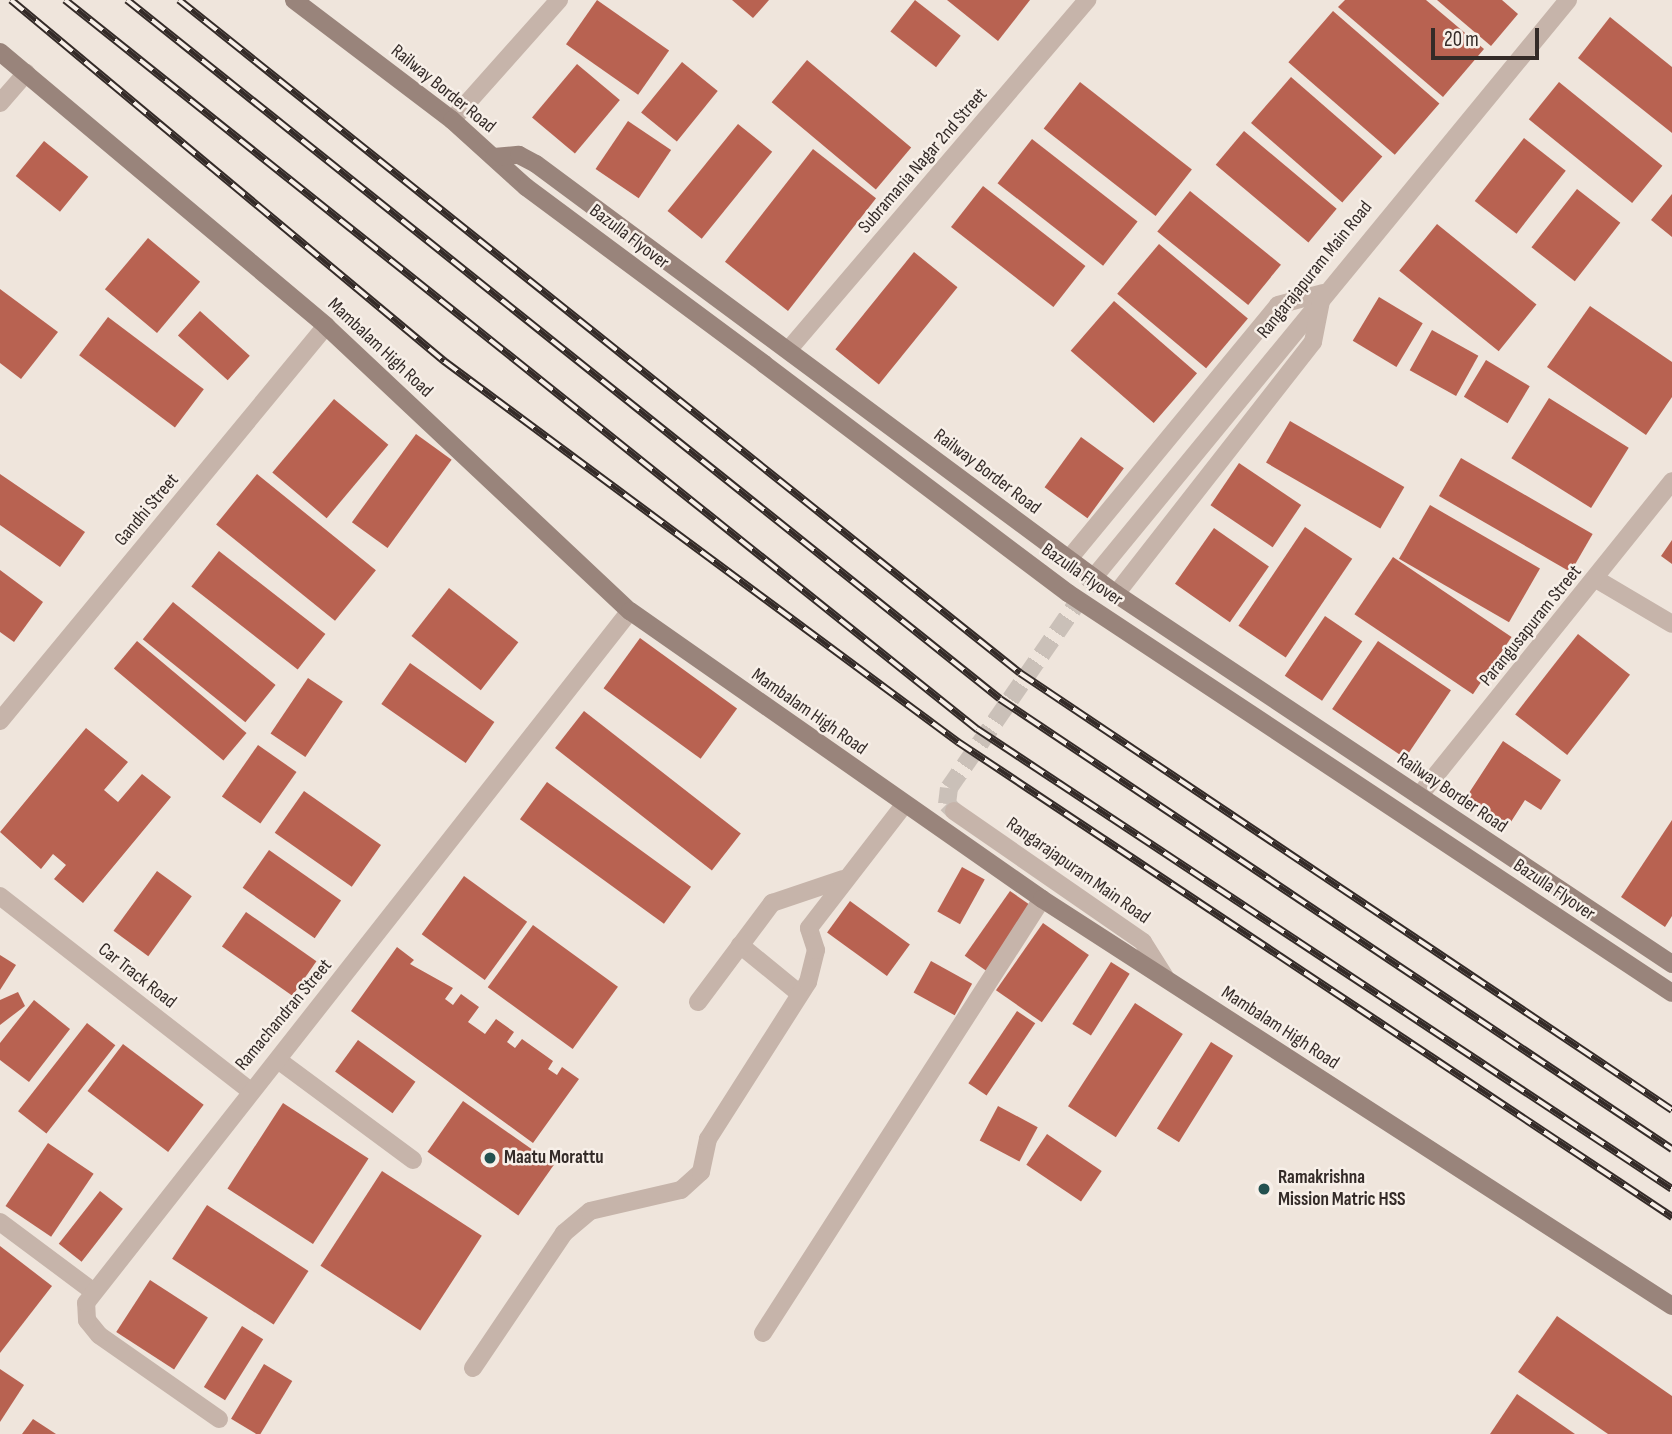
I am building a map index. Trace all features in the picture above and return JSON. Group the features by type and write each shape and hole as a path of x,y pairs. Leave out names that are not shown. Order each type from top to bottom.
{"street":[{"name":"Railway Border Road","path":"294,0 452,120 494,157 519,155 536,164 790,348 1116,594 1672,964"},
{"path":"452,120 559,0"},
{"name":"Subramania Nagar 2nd Street","path":"790,348 1087,0"},
{"name":"Rangarajapuram Main Road","path":"1099,570 1323,293 1568,0"},
{"name":"Mambalam High Road","path":"0,52 327,326 630,611 1042,899 1672,1306"},
{"path":"0,103 26,73"},
{"name":"Bazulla Flyover","path":"494,157 526,187 1068,593 1672,993"},
{"path":"1068,560 1278,305 1323,293 1313,342 1116,594"},
{"name":"Gandhi Street","path":"0,721 327,326"},
{"name":"Parangusapuram Street","path":"1419,796 1596,579 1672,481"},
{"path":"1596,579 1672,624"},
{"name":"Ramachandran Street","path":"219,1419 99,1335 87,1320 86,1303 249,1090 278,1060 630,611"},
{"path":"473,1368 564,1233 590,1211 681,1190 701,1172 708,1139 800,994 816,950 809,928 843,879 904,805"},
{"name":"Rangarajapuram Main Road","path":"954,811 1143,942 1165,977"},
{"path":"698,1002 772,904 843,879"},
{"name":"Car Track Road","path":"0,896 249,1090"},
{"path":"763,1333 1042,899"},
{"path":"740,945 800,994"},
{"path":"278,1060 413,1160"},
{"path":"0,1222 94,1292"}],"building":[{"path":"597,0 669,50 638,95 566,44"},
{"path":"732,0 769,0 753,18"},
{"path":"915,0 961,36 936,67 890,32"},
{"path":"947,0 1030,0 998,41"},
{"path":"1345,0 1426,0 1484,49 1443,97 1338,7"},
{"path":"1437,0 1502,0 1518,14 1491,46"},
{"path":"1333,11 1439,104 1395,155 1288,62"},
{"path":"1610,17 1672,67 1672,133 1578,58"},
{"path":"807,60 911,147 876,190 772,102"},
{"path":"682,62 718,91 677,141 641,113"},
{"path":"577,64 620,100 575,154 532,118"},
{"path":"1291,77 1382,156 1342,202 1251,123"},
{"path":"1080,82 1192,169 1156,216 1044,128"},
{"path":"1559,82 1662,166 1632,203 1529,119"},
{"path":"628,121 671,150 639,198 596,169"},
{"path":"738,124 772,152 702,239 668,211"},
{"path":"1244,131 1337,209 1308,242 1216,165"},
{"path":"1524,138 1566,171 1517,234 1475,201"},
{"path":"1032,139 1138,221 1103,266 998,183"},
{"path":"44,141 88,177 60,212 16,176"},
{"path":"813,149 876,198 788,311 725,262"},
{"path":"983,186 1085,266 1053,307 951,227"},
{"path":"1577,189 1620,223 1575,281 1531,247"},
{"path":"1190,191 1281,265 1248,305 1157,231"},
{"path":"1672,194 1672,237 1651,220"},
{"path":"1437,224 1536,305 1499,351 1399,271"},
{"path":"148,238 200,282 157,333 105,289"},
{"path":"1159,244 1248,319 1206,368 1117,294"},
{"path":"914,252 958,287 879,384 835,349"},
{"path":"0,289 58,332 21,379 0,363"},
{"path":"1379,297 1423,323 1396,367 1353,341"},
{"path":"1114,301 1197,373 1154,423 1071,351"},
{"path":"1590,306 1672,362 1672,397 1646,435 1547,367"},
{"path":"200,311 250,356 228,380 178,336"},
{"path":"108,317 204,389 175,428 79,355"},
{"path":"1432,330 1478,356 1456,396 1410,370"},
{"path":"1486,360 1530,386 1508,423 1464,397"},
{"path":"1549,398 1629,448 1591,508 1511,458"},
{"path":"334,399 388,445 327,518 272,473"},
{"path":"1290,421 1404,487 1380,529 1266,463"},
{"path":"416,434 452,460 388,548 352,522"},
{"path":"1081,437 1124,468 1087,518 1045,487"},
{"path":"1461,458 1593,534 1571,572 1439,496"},
{"path":"1239,463 1301,505 1273,547 1210,505"},
{"path":"0,474 85,532 60,567 0,525"},
{"path":"257,474 376,570 335,621 216,525"},
{"path":"1430,505 1540,568 1509,622 1399,559"},
{"path":"1305,527 1352,559 1286,658 1238,626"},
{"path":"1214,528 1269,566 1230,622 1175,584"},
{"path":"1672,540 1672,564 1661,556"},
{"path":"219,551 325,634 298,670 191,586"},
{"path":"1393,557 1512,637 1473,694 1354,614"},
{"path":"0,570 43,602 14,642 0,632"},
{"path":"449,588 518,642 481,690 411,636"},
{"path":"173,602 276,685 245,722 143,639"},
{"path":"1325,616 1362,641 1322,701 1285,676"},
{"path":"1578,634 1630,675 1567,755 1515,714"},
{"path":"640,638 737,709 701,759 604,688"},
{"path":"137,641 247,733 223,760 114,669"},
{"path":"1378,641 1451,690 1405,758 1332,709"},
{"path":"410,663 494,722 466,763 381,704"},
{"path":"308,678 343,701 305,757 271,734"},
{"path":"584,711 741,834 712,871 555,748"},
{"path":"86,728 128,762 104,790 118,802 142,774 171,797 83,903 54,879 66,865 53,854 41,869 0,832"},
{"path":"1503,741 1561,780 1541,810 1525,800 1507,828 1465,799"},
{"path":"258,745 297,772 260,824 222,797"},
{"path":"547,782 691,887 664,924 520,819"},
{"path":"304,791 381,845 352,887 275,833"},
{"path":"1672,820 1672,916 1665,927 1621,897"},
{"path":"269,850 341,900 315,938 243,888"},
{"path":"962,867 985,880 960,924 937,912"},
{"path":"157,871 192,896 148,956 114,931"},
{"path":"464,876 527,922 485,980 422,934"},
{"path":"1010,891 1033,907 988,972 965,956"},
{"path":"850,901 910,944 887,976 827,933"},
{"path":"246,912 316,961 292,996 222,946"},
{"path":"1043,923 1089,955 1042,1022 996,990"},
{"path":"533,925 618,987 573,1049 488,987"},
{"path":"397,947 414,960 410,964 453,988 445,999 453,1005 461,994 479,1007 468,1022 485,1034 496,1019 514,1032 507,1042 515,1048 522,1039 553,1061 548,1069 557,1075 562,1067 579,1079 533,1143 351,1011"},
{"path":"0,955 16,965 0,990"},
{"path":"931,961 972,984 955,1015 914,992"},
{"path":"1111,962 1130,974 1091,1036 1072,1024"},
{"path":"18,992 25,1006 0,1025 0,1000"},
{"path":"34,1000 70,1029 29,1082 0,1060 0,1043"},
{"path":"1135,1003 1183,1034 1116,1137 1068,1106"},
{"path":"1017,1011 1035,1023 987,1095 968,1083"},
{"path":"87,1023 115,1045 46,1133 18,1111"},
{"path":"358,1040 415,1082 393,1113 335,1072"},
{"path":"1211,1042 1233,1056 1179,1142 1157,1129"},
{"path":"123,1044 204,1105 168,1152 87,1091"},
{"name":"Maatu Morattu","path":"463,1101 554,1165 518,1215 427,1152"},
{"path":"283,1103 369,1159 313,1244 227,1189"},
{"path":"998,1106 1038,1127 1019,1162 980,1140"},
{"path":"1047,1134 1102,1171 1081,1202 1026,1165"},
{"path":"48,1143 94,1174 51,1237 6,1206"},
{"path":"382,1171 482,1236 420,1331 320,1266"},
{"path":"100,1191 123,1209 82,1262 59,1244"},
{"path":"207,1205 308,1271 274,1325 172,1259"},
{"path":"0,1246 52,1286 0,1353"},
{"path":"150,1280 208,1318 174,1370 116,1332"},
{"path":"1557,1316 1672,1396 1672,1434 1608,1434 1518,1372"},
{"path":"242,1326 263,1339 225,1400 204,1387"},
{"path":"264,1364 292,1381 260,1434 231,1419"},
{"path":"0,1369 24,1385 0,1422"},
{"path":"1517,1394 1575,1434 1490,1434"},
{"path":"33,1419 56,1434 22,1434"}],"tunnel":[{"path":"954,811 947,804 949,788 1099,571"}],"railway":[{"path":"11,0 444,361 958,742 1672,1217"},
{"path":"65,0 977,729 1672,1189"},
{"path":"127,0 1000,699 1672,1149"},
{"path":"179,0 1020,673 1672,1110"}],"place":[{"name":"Maatu Morattu","path":"490,1158"},
{"name":"Ramakrishna Mission Matric HSS","path":"1264,1189"}]}
